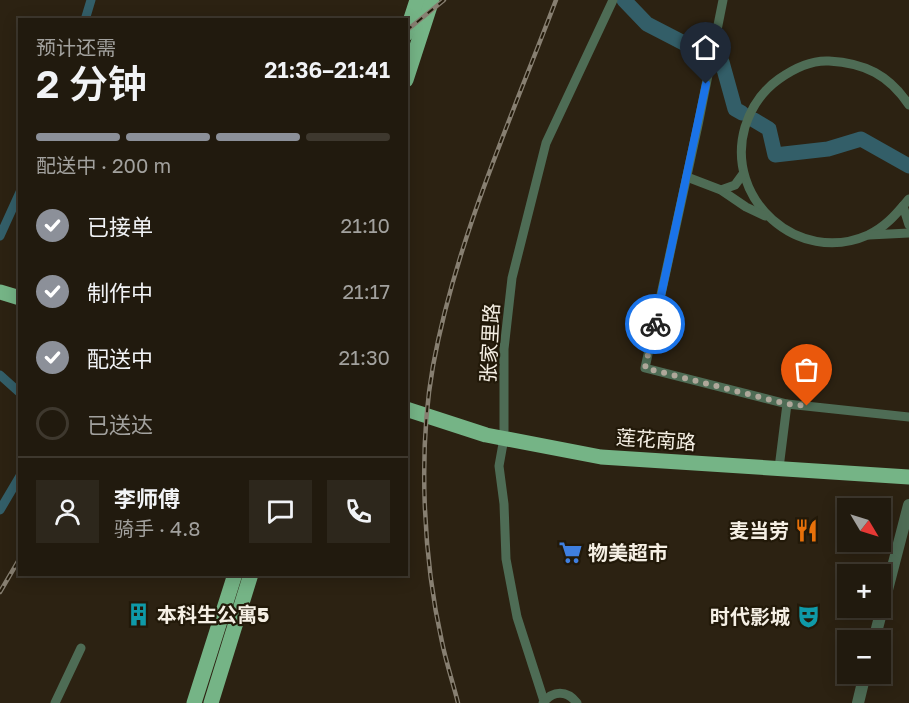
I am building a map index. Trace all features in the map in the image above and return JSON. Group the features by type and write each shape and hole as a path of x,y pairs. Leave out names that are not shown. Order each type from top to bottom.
{"main road":[{"path":"408,28 417,0"},
{"path":"408,74 432,0"},
{"path":"1,292 18,297"},
{"name":"莲花南路","path":"408,410 486,435 601,457 909,477"},
{"path":"194,703 234,576"},
{"path":"211,703 250,576"}],"street":[{"path":"723,0 645,368 787,404 909,417"},
{"name":"张家里路","path":"544,702 517,617 506,559 504,504 499,466 504,438 504,349 512,278 546,143 611,3"},
{"path":"909,105 899,91 877,72 851,62 822,61 795,69 768,86 750,112 741,142 743,174 756,203 778,226 806,240 837,243 868,235 909,233"},
{"path":"721,190 735,184 743,174"},
{"path":"687,177 721,190 746,207 770,218"},
{"path":"868,235 892,219 906,202"},
{"path":"906,202 909,225"},
{"path":"779,468 787,404"},
{"path":"877,630 909,505"},
{"path":"55,703 81,648"},
{"path":"858,703 863,684"},
{"path":"544,702 549,697 560,693 571,696 577,703"}],"waterway":[{"path":"86,18 91,0"},
{"path":"624,0 647,24 705,54"},
{"path":"718,60 722,62 735,109 742,113"},
{"path":"754,120 769,129 775,155 828,149 861,139 909,166"},
{"path":"0,236 18,196"},
{"path":"0,375 18,391"},
{"path":"0,510 18,479"}],"railway":[{"path":"408,29 444,0"},
{"path":"458,703 444,650 430,575 424,468 428,399 443,319 470,226 556,0"},
{"path":"0,592 18,561"}],"way so far":[{"path":"655,324 645,368 787,404 807,406"}],"place":[{"name":"麦当劳","path":"807,530"},
{"name":"物美超市","path":"570,552"},
{"name":"本科生公寓5","path":"139,614"},
{"name":"时代影城","path":"808,616"}],"route":[{"path":"655,324 706,84"}]}
